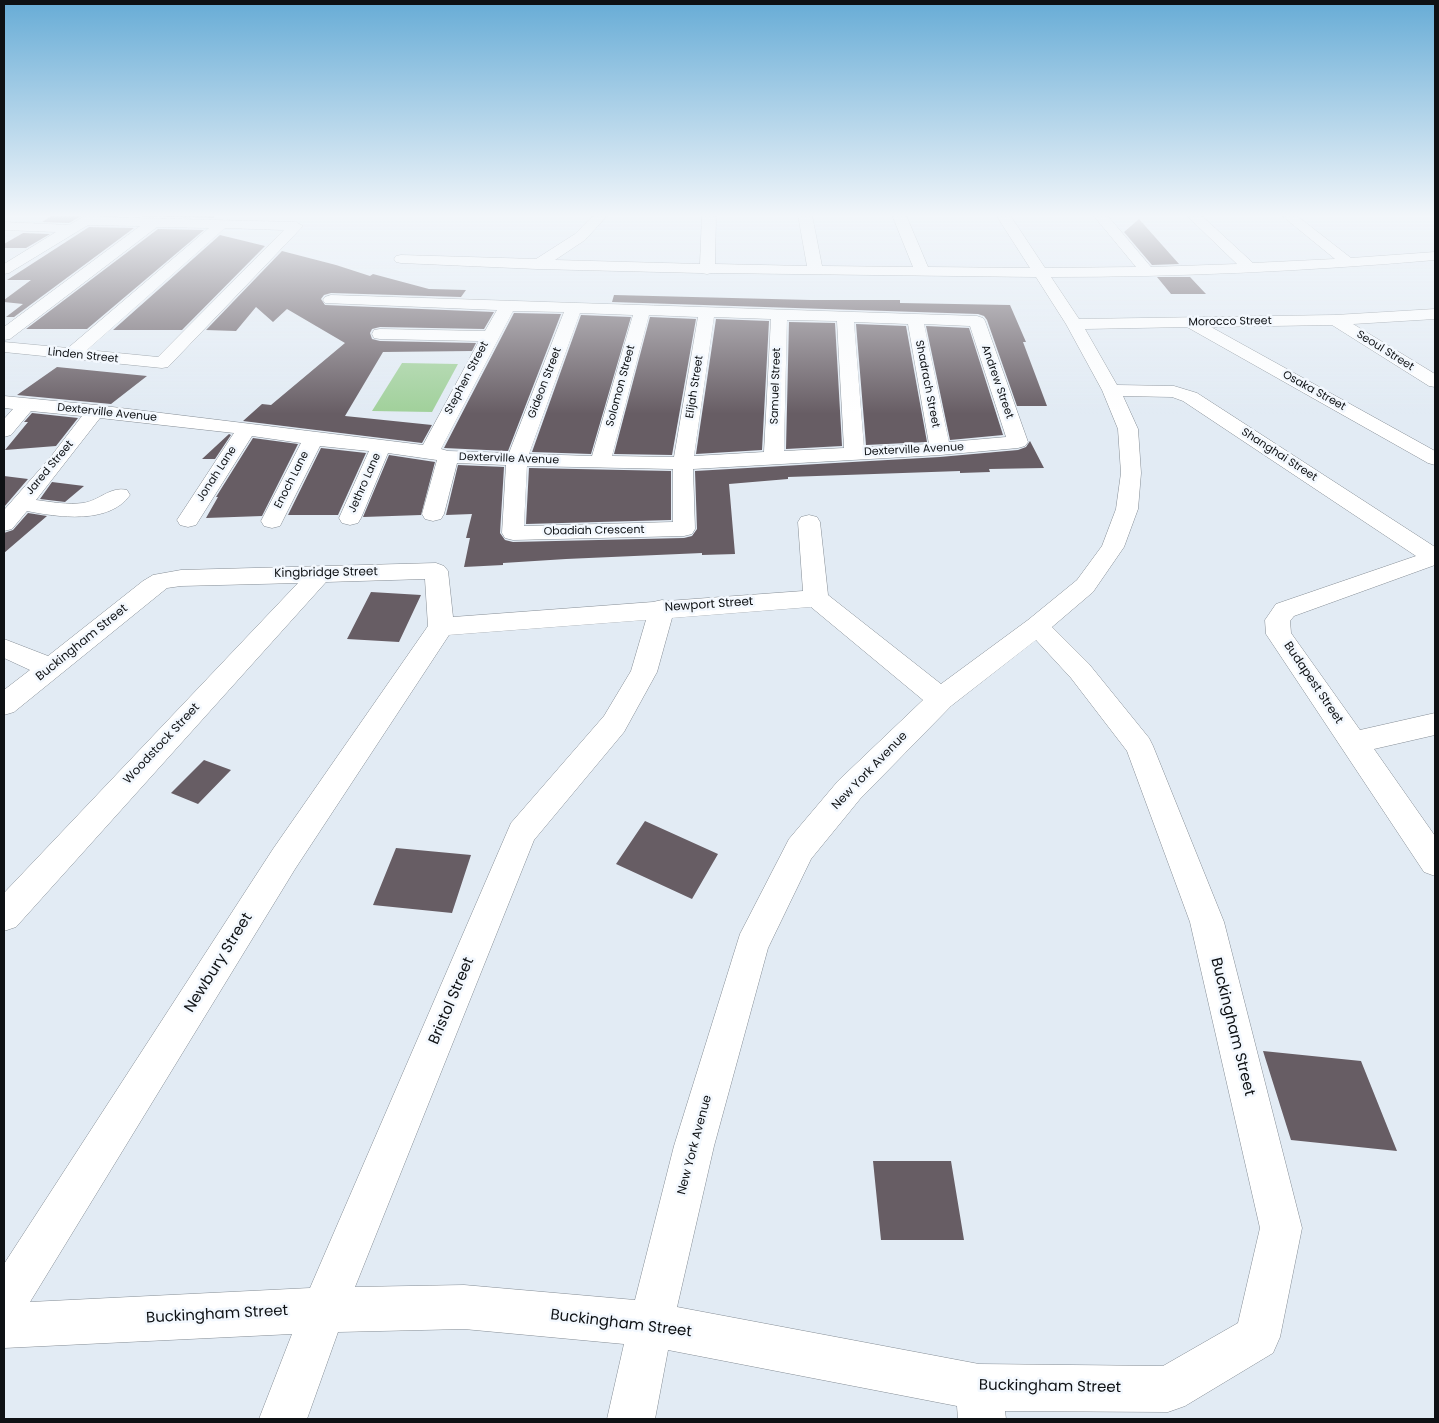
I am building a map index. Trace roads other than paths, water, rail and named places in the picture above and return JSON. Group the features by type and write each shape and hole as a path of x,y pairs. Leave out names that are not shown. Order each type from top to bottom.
{"street":[{"path":"4,335 75,281"},
{"path":"70,355 155,281"},
{"name":"Linden Street","path":"4,347 162,363 242,281"},
{"name":"New York Avenue","path":"631,1419 651,1324 694,1146 752,946 800,849 848,790 941,699 1086,586 1114,547 1127,509 1131,473 1128,429 1111,390 1074,324 1046,281"},
{"path":"331,300 915,319"},
{"name":"Stephen Street","path":"433,514 438,454 490,336 508,305"},
{"name":"Gideon Street","path":"517,458 574,307"},
{"name":"Solomon Street","path":"600,462 642,310"},
{"name":"Elijah Street","path":"683,463 706,312"},
{"name":"Morocco Street","path":"1074,324 1335,320 1435,314"},
{"name":"Samuel Street","path":"774,457 778,316"},
{"path":"844,317 854,453"},
{"name":"Andrew Street","path":"915,319 977,321 1018,442"},
{"name":"Shadrach Street","path":"915,319 940,450"},
{"name":"Seoul Street","path":"1335,320 1435,382"},
{"name":"Osaka Street","path":"1192,323 1435,459"},
{"path":"380,334 490,336"},
{"name":"Shanghai Street","path":"1111,390 1174,392 1190,398 1435,557"},
{"name":"Dexterville Avenue","path":"4,402 247,429 438,454 600,462 683,463 940,450 1018,442"},
{"path":"4,431 26,404"},
{"name":"Jared Street","path":"4,524 20,503 56,464 96,411"},
{"name":"Jonah Lane","path":"188,520 247,429"},
{"name":"Enoch Lane","path":"272,520 313,439"},
{"name":"Jethro Lane","path":"350,518 381,447"},
{"name":"Obadiah Crescent","path":"517,458 513,533 684,530 683,463"},
{"path":"20,503 77,511 106,505 119,494"},
{"path":"809,522 816,598 941,699"},
{"name":"Budapest Street","path":"1435,557 1285,610 1277,620 1279,634 1435,862"},
{"name":"Kingbridge Street","path":"161,581 181,578 436,571 441,627"},
{"name":"Woodstock Street","path":"4,916 321,573"},
{"name":"Buckingham Street","path":"4,705 161,581"},
{"name":"Newport Street","path":"441,627 662,608 816,598"},
{"name":"Bristol Street","path":"283,1419 323,1310 522,832 614,724 644,672 662,608"},
{"name":"Buckingham Street","path":"4,1326 323,1310 464,1307 651,1324 981,1403 1168,1389 1258,1337 1281,1228 1207,922 1138,746 1080,671 1037,626"},
{"name":"Newbury Street","path":"4,1304 284,859 441,627"},
{"path":"4,648 52,668"},
{"path":"1353,743 1435,724"}]}
